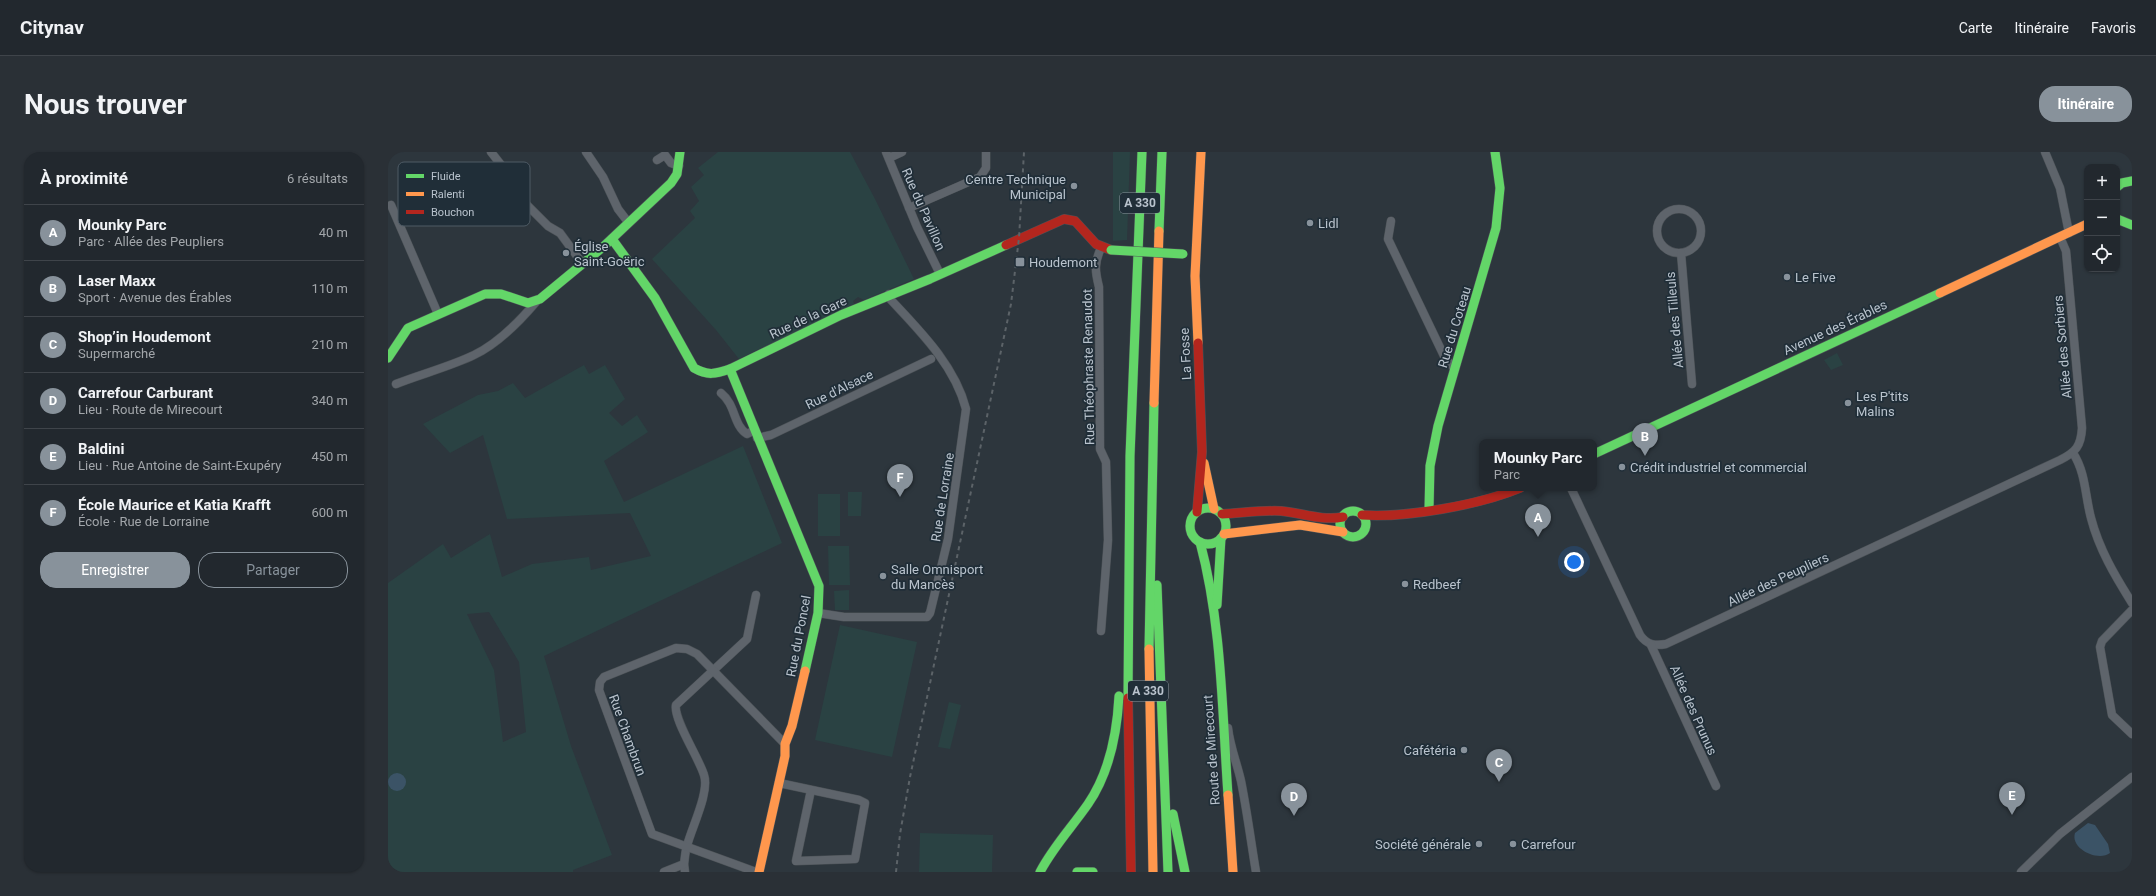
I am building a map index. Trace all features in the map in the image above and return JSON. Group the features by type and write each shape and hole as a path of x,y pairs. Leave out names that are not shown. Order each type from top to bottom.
{"main road":[{"path":"388,358 406,329 490,293 501,294 524,303 536,302 548,294 582,263 612,239 628,222 671,183 679,166 680,152"},
{"name":"A 330","path":"1131,872 1127,650 1130,455 1142,152"},
{"name":"A 330","path":"1153,872 1149,721 1150,509 1162,152"},
{"path":"1101,248 1111,250 1196,255 1201,152"},
{"name":"Rue du Coteau","path":"1429,509 1429,488 1434,445 1496,228 1500,188 1495,152"},
{"path":"2120,185 2132,181"},
{"name":"Rue de la Gare","path":"612,239 655,298 694,368 700,372 711,375 730,369 889,294 940,274 1058,221 1067,219 1075,221 1092,241 1101,248"},
{"path":"2120,221 2132,225"},
{"name":"Avenue des Érables","path":"1597,453 2084,226"},
{"name":"La Fosse","path":"1196,255 1196,324 1202,452 1197,512"},
{"name":"Rue du Poncel","path":"730,369 819,586 818,613 792,726 785,744 786,750 759,872"},
{"name":"La Fosse","path":"1202,452 1214,509"},
{"path":"1362,516 1385,516 1484,501 1512,491"},
{"path":"1205,508 1214,509 1222,514 1272,511 1292,513 1325,521 1343,517 1350,512 1357,512 1362,516 1366,523 1362,534 1356,537 1349,536 1343,532 1300,526 1285,526 1223,536 1209,544 1200,542 1193,535 1191,526 1197,512 1205,508"},
{"path":"1150,509 1156,556 1168,872"},
{"path":"1222,514 1226,524 1223,536"},
{"path":"1365,529 1385,516"},
{"path":"1343,517 1340,525 1343,532"},
{"name":"Route de Mirecourt","path":"1216,626 1223,536"},
{"name":"Route de Mirecourt","path":"1200,542 1206,564 1216,626 1233,872"},
{"path":"1040,872 1056,843 1088,803 1103,780 1111,757 1117,729 1120,668 1127,650"},
{"path":"1163,720 1173,817 1185,872"},
{"path":"1077,872 1093,872"}],"street":[{"path":"490,152 499,162"},
{"path":"586,152 604,178 618,209 628,222"},
{"path":"887,155 902,152"},
{"path":"909,208 980,177 986,168 986,152"},
{"path":"2045,152 2060,188 2069,233"},
{"path":"657,160 665,155 671,163 679,166"},
{"name":"Rue du Pavillon","path":"887,155 909,208 940,274"},
{"path":"391,205 398,221"},
{"path":"530,208 548,226 560,233 582,263"},
{"name":"Allée des Tilleuls","path":"1679,209 1686,210 1695,216 1701,228 1698,244 1691,250 1681,253 1672,252 1664,247 1657,234 1658,224 1663,216 1670,211 1679,209"},
{"path":"1391,220 1388,239 1445,358 1455,369"},
{"path":"400,226 438,314"},
{"name":"Allée des Sorbiers","path":"2060,237 2066,251 2082,428 2081,442 2073,453"},
{"name":"Rue Théophraste Renaudot","path":"1101,248 1096,259 1095,271 1100,287 1100,449 1106,462 1108,540 1101,631"},
{"name":"Allée des Tilleuls","path":"1681,253 1692,384"},
{"name":"Rue de Lorraine","path":"818,613 844,617 904,618 929,616 948,539 966,409 960,391 939,355 891,300 889,294"},
{"path":"396,384 473,356 506,332 521,319 536,302"},
{"name":"Rue d'Alsace","path":"756,434 771,435 931,359"},
{"path":"721,393 729,399 741,430 747,434 756,434"},
{"path":"2073,453 2083,475 2095,531 2118,581 2132,603"},
{"name":"Allée des Peupliers","path":"1651,645 1666,644 2073,453"},
{"path":"1572,491 1640,635 1651,645"},
{"path":"664,872 684,868 687,846 698,818 705,779 691,744 675,714 675,709 677,703 747,639 756,595"},
{"path":"2132,610 2102,641 2100,647 2112,715 2132,734"},
{"name":"Allée des Prunus","path":"1651,645 1716,786"},
{"name":"Rue Chambrun","path":"687,846 652,834 599,690 600,682 604,676 676,648 687,649 697,654 785,744"},
{"path":"1221,706 1227,719 1230,747 1235,756 1241,781 1256,872"},
{"path":"2021,872 2060,834 2132,777"},
{"path":"779,783 859,800 865,803 855,859 796,861 811,790"},
{"path":"687,846 756,872"}],"green space":[{"path":"718,152 850,152 914,279 864,300 858,297 853,301 854,304 739,359 716,330 652,259 695,218 690,211 699,201 691,187 704,175 698,168"},
{"path":"1113,152 1130,152 1127,240 1113,241"},
{"path":"1837,353 1843,365 1831,370 1824,360"},
{"path":"584,365 589,374 605,365 625,399 609,413 622,426 637,415 648,432 604,461 624,502 743,446 782,543 544,656 571,746 612,855 573,870 573,872 388,872 388,583 443,544 451,558 490,534 502,577 532,564 589,557 591,570 651,556 630,513 507,519 483,435 450,453 423,424 478,395 498,391 513,383 525,398","holes":["489,612 519,662 526,732 503,742 494,670 467,614"]},
{"path":"848,492 862,492 861,516 848,516"},
{"path":"818,494 840,494 840,536 818,536"},
{"path":"828,546 849,546 850,585 829,585"},
{"path":"849,590 849,610 835,610 834,591"},
{"path":"840,625 917,642 892,757 815,740"},
{"path":"949,702 961,705 950,749 938,747"},
{"path":"920,833 993,835 992,872 919,872"}],"water":[{"path":"393,773 401,773 406,778 404,789 401,791 393,791 388,786 388,778"},
{"path":"2088,823 2095,825 2108,844 2110,853 2099,856 2092,855 2081,849 2077,844 2075,833"}],"railway":[{"path":"896,872 900,834 910,777 1011,304 1019,238 1024,152"}],"traffic: fast":[{"path":"388,358 408,328 485,294 501,294 528,303 540,299 603,247 671,183 677,174 680,152"},
{"path":"1128,698 1130,456 1142,152"},
{"path":"1159,231 1162,152"},
{"path":"1429,509 1430,466 1438,426 1496,228 1500,188 1495,152"},
{"path":"2120,185 2132,181"},
{"path":"2120,220 2132,225"},
{"path":"612,239 655,298 694,368 708,373 730,369 841,315 930,279 1006,245"},
{"path":"1111,250 1183,254"},
{"path":"1597,453 1940,293"},
{"path":"730,369 819,586 818,613 805,671"},
{"path":"1149,649 1154,403"},
{"path":"1208,508 1221,513 1226,526 1221,539 1208,544 1195,539 1190,526 1195,513 1208,508"},
{"path":"1353,511 1362,515 1366,524 1362,533 1353,537 1344,533 1340,524 1344,515 1353,511"},
{"path":"1217,605 1221,538"},
{"path":"1200,542 1213,604 1217,636 1228,795"},
{"path":"1157,585 1168,872"},
{"path":"1040,872 1088,804 1102,779 1114,738 1119,696"},
{"path":"1173,814 1185,872"},
{"path":"1077,872 1093,872"}],"traffic: slow":[{"path":"1198,343 1195,276 1201,152"},
{"path":"1940,293 2084,225"},
{"path":"1154,403 1159,231"},
{"path":"1204,463 1214,509"},
{"path":"1224,534 1300,525 1343,532"},
{"path":"1149,649 1153,872"},
{"path":"759,872 785,756 785,744 792,726 805,671"},
{"path":"1228,795 1233,872"}],"traffic: jam":[{"path":"1006,245 1064,219 1075,221 1096,244 1111,250"},
{"path":"1197,512 1202,452 1198,343"},
{"path":"1362,515 1399,514 1442,509 1484,500 1512,491"},
{"path":"1222,514 1281,511 1327,518 1343,517"},
{"path":"1128,698 1131,872"}],"place":[{"name":"Centre Technique Municipal","path":"1074,186"},
{"name":"Lidl","path":"1310,223"},
{"name":"Église Saint-Goëric","path":"566,253"},
{"name":"Houdemont","path":"1020,262"},
{"name":"Le Five","path":"1787,277"},
{"name":"Les P'tits Malins","path":"1848,403"},
{"name":"Laser Maxx","path":"1645,456"},
{"name":"Crédit industriel et commercial","path":"1622,467"},
{"name":"École Maurice et Katia Krafft","path":"900,497"},
{"name":"Mounky Parc","path":"1538,537"},
{"name":"Salle Omnisport du Mancès","path":"883,576"},
{"name":"Redbeef","path":"1405,584"},
{"name":"Cafétéria","path":"1464,750"},
{"name":"Shop’in Houdemont","path":"1499,782"},
{"name":"Baldini","path":"2012,815"},
{"name":"Carrefour Carburant","path":"1294,816"},
{"name":"Société générale","path":"1479,844"},
{"name":"Carrefour","path":"1513,844"}]}
